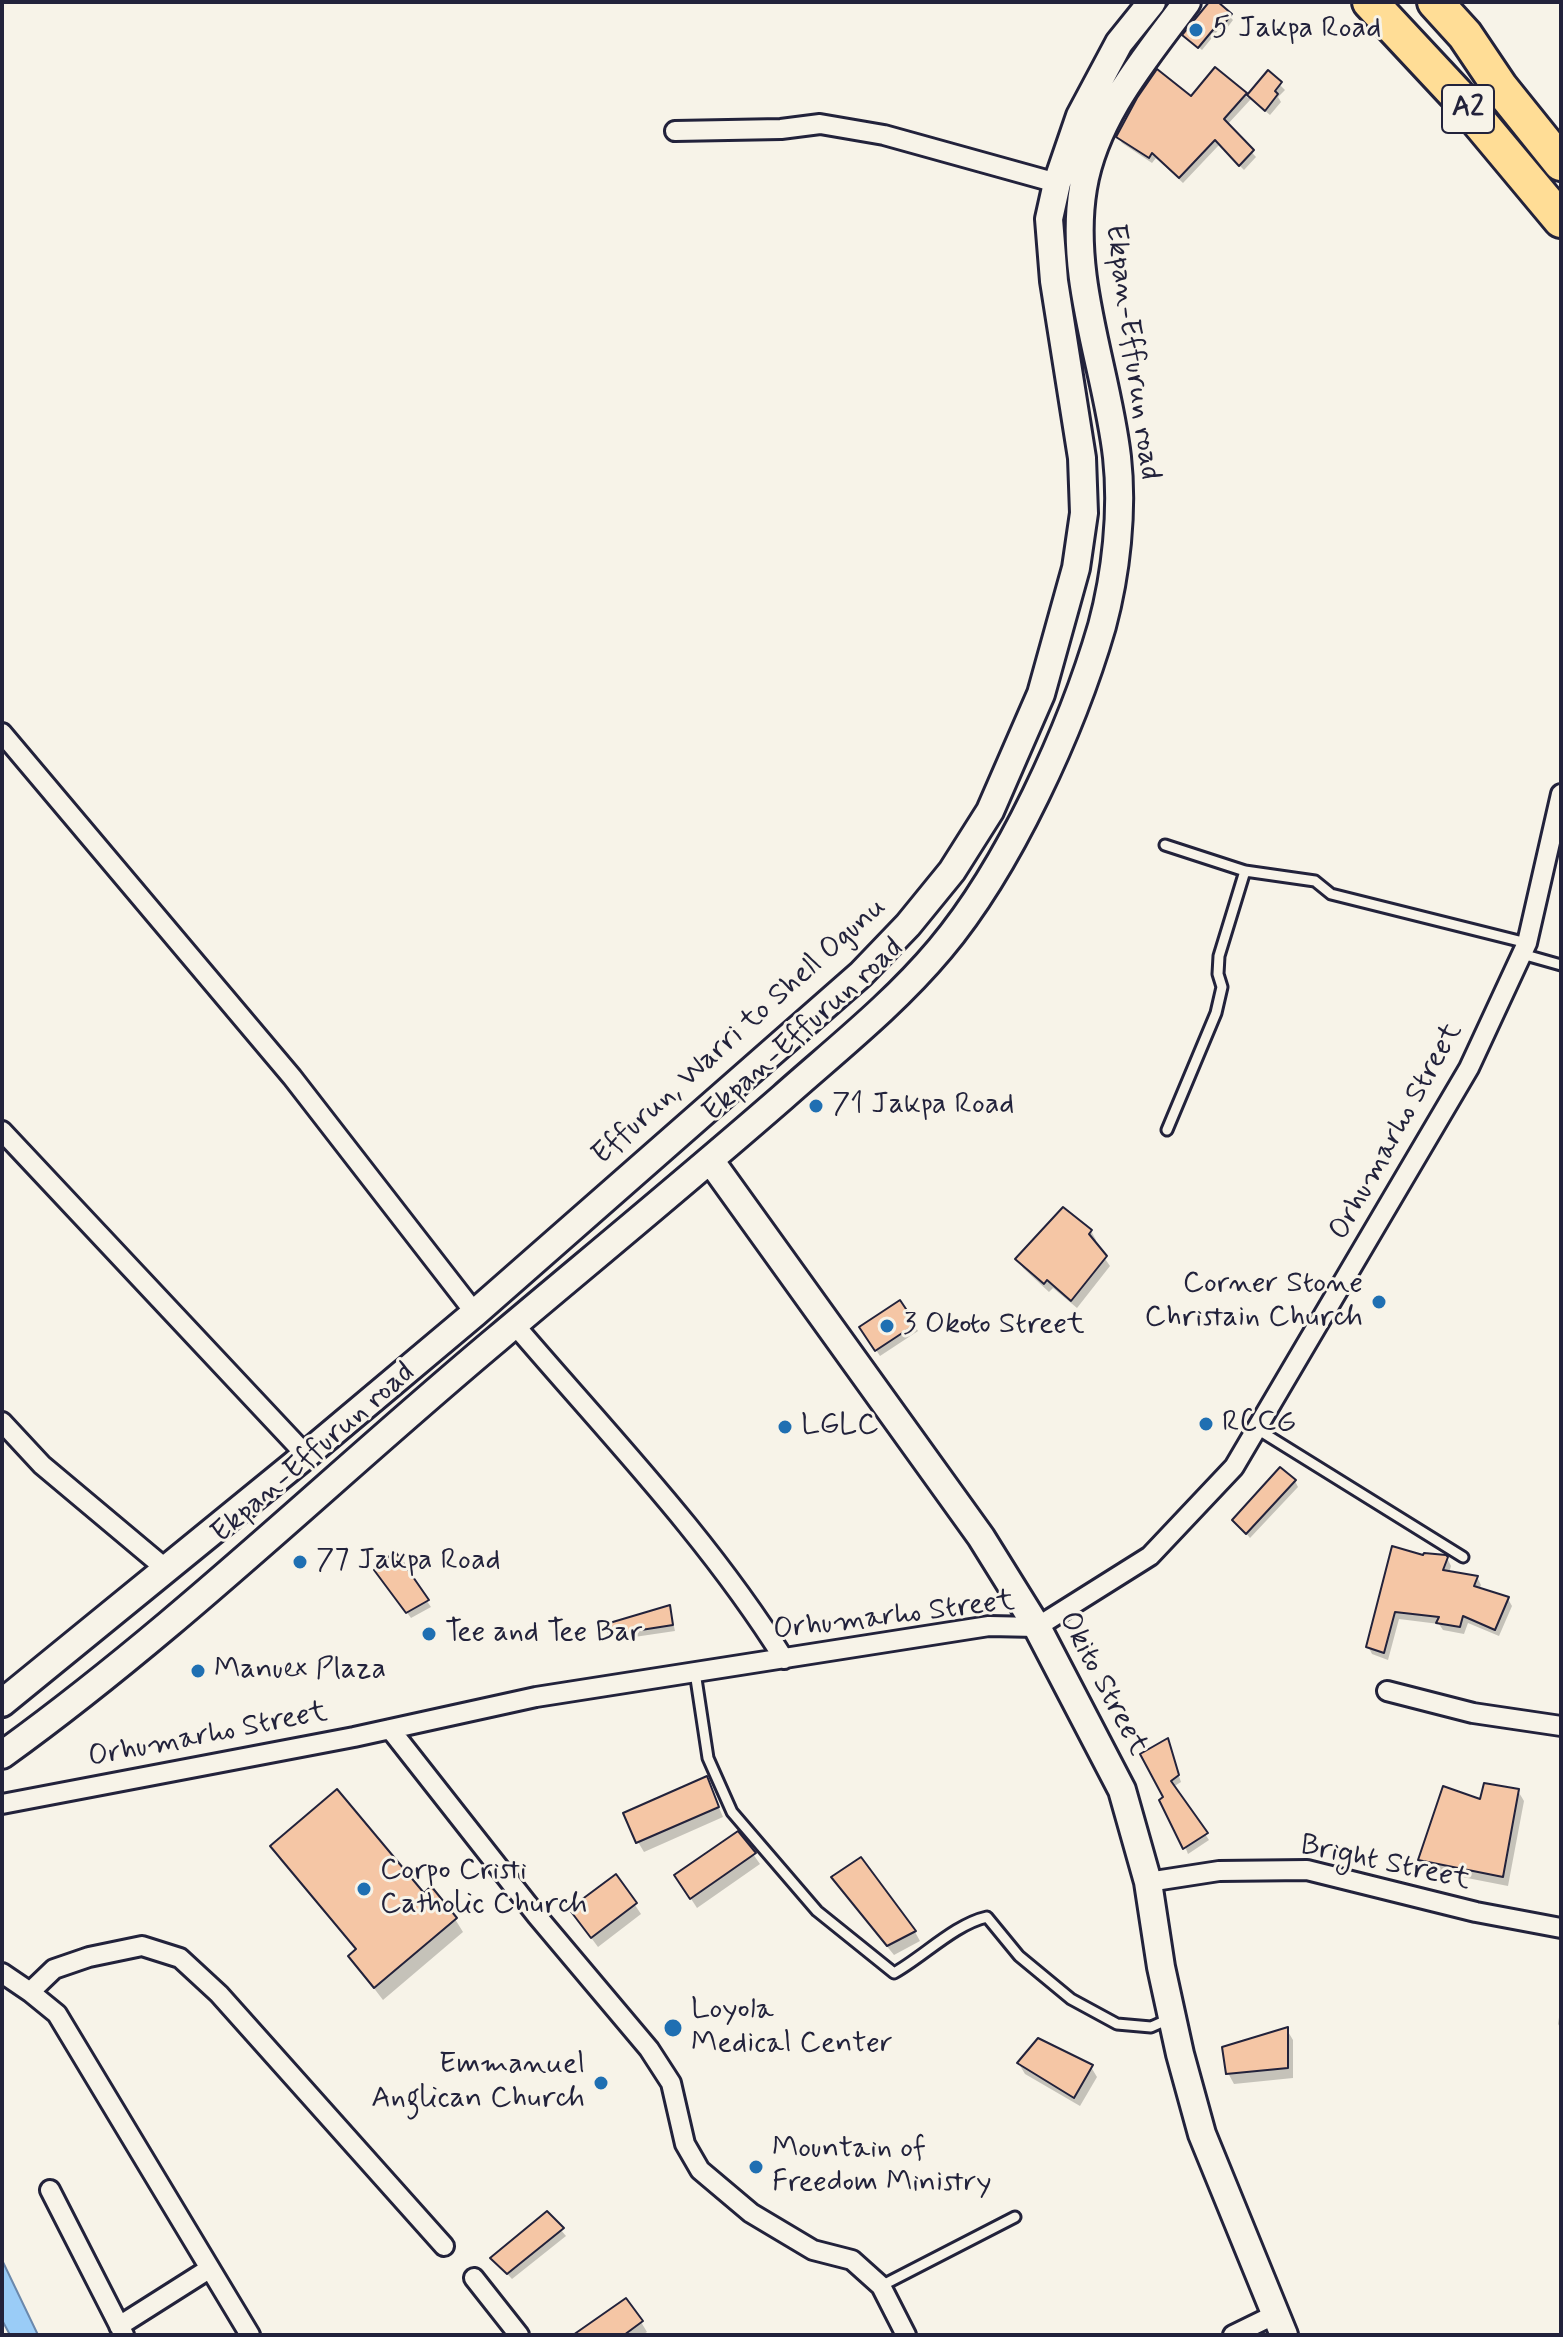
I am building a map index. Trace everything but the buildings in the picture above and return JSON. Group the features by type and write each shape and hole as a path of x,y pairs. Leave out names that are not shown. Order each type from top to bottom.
{"highway":[{"name":"A2","path":"1370,2 1455,93 1561,220"},
{"name":"A2","path":"1435,2 1465,35 1500,87 1561,163"}],"main road":[{"name":"Effurun, Warri to Shell Ogunu","path":"2,1703 475,1313 861,974 908,925 943,882 990,811 1041,694 1076,568 1084,513 1082,458 1054,281 1049,219 1057,183 1080,116 1119,43 1152,2"},
{"name":"Ekpan-Effurun road","path":"2,1755 58,1714 204,1593 886,1006 942,948 990,879 1042,782 1071,711 1102,624 1113,563 1118,516 1117,459 1081,263 1079,223 1083,185 1112,107 1187,2"},
{"path":"861,974 886,1006"},
{"name":"Okito Street","path":"710,1160 981,1537 1037,1627 1122,1790 1148,1882 1161,1967 1202,2134 1280,2324"}],"street":[{"path":"675,131 781,129 820,124 884,135 1057,183"},
{"path":"2,733 292,1077 475,1313"},
{"name":"Orhumarho Street","path":"2,1804 390,1729 536,1697 989,1626 1037,1627 1150,1556 1234,1467 1469,1068 1524,949 1561,794"},
{"path":"2,1131 306,1455"},
{"path":"514,1324 691,1529 760,1621 784,1659"},
{"path":"2,1422 42,1465 166,1569"},
{"path":"1387,1691 1473,1713 1561,1726"},
{"path":"390,1729 537,1916 649,2049 671,2083 685,2144 700,2170 751,2213 813,2250 852,2260 881,2286 906,2335"},
{"name":"Bright Street","path":"1148,1882 1219,1871 1307,1870 1476,1912 1561,1928"},
{"path":"30,1992 54,1969 89,1957 142,1946 180,1958 219,1994 444,2246"},
{"path":"2,1973 57,2014 250,2335"},
{"path":"50,2190 122,2330 209,2269"},
{"path":"474,2278 519,2335"},
{"path":"1233,2335 1280,2324"}],"lane":[{"path":"1165,845 1245,871 1315,881 1331,894 1524,949 1561,965"},
{"path":"1167,1130 1216,1013 1222,987 1218,974 1219,956 1245,871"},
{"path":"1257,1429 1463,1557"},
{"path":"695,1672 708,1758 732,1812 817,1911 894,1973 972,1920 987,1917 1019,1956 1071,1999 1117,2024 1151,2027 1172,2018"},
{"path":"881,2286 1015,2217"}],"water":[{"path":"2,2260 38,2335 10,2335 2,2320"}],"place":[{"name":"5 Jakpa Road","path":"1196,30"},
{"name":"71 Jakpa Road","path":"816,1106"},
{"name":"Corner Stone Christain Church","path":"1379,1302"},
{"name":"3 Okoto Street","path":"887,1326"},
{"name":"RCCG","path":"1206,1424"},
{"name":"LGLC","path":"785,1427"},
{"name":"77 Jakpa Road","path":"300,1562"},
{"name":"Tee and Tee Bar","path":"429,1634"},
{"name":"Manuex Plaza","path":"198,1671"},
{"name":"Corpo Cristi Catholic Church","path":"364,1889"},
{"name":"Loyola Medical Center","path":"673,2028"},
{"name":"Emmanuel Anglican Church","path":"601,2083"},
{"name":"Mountain of Freedom Ministry","path":"756,2167"}]}
